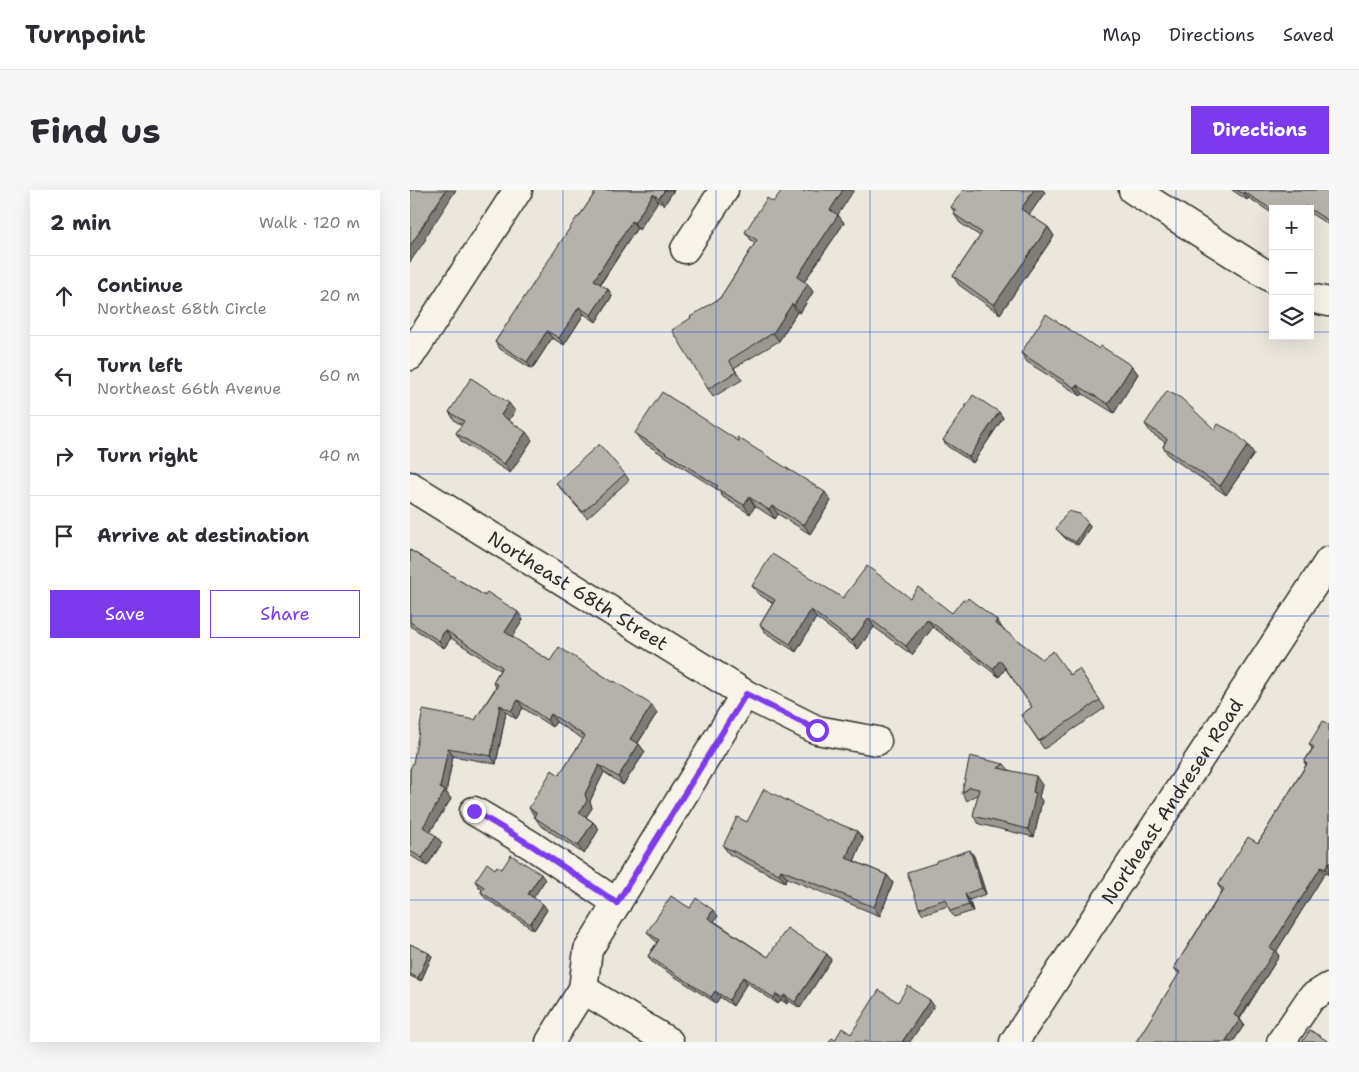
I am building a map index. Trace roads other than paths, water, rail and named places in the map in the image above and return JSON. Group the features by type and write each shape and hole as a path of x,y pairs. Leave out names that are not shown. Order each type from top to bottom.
{"street":[{"path":"410,356 518,190"},
{"path":"685,250 724,190"},
{"path":"1133,190 1269,276"},
{"path":"1314,299 1329,302"},
{"name":"Northeast 68th Street","path":"410,486 746,694 817,730 878,741"},
{"name":"Northeast Andresen Road","path":"1014,1042 1329,561"},
{"path":"550,1042 583,989 588,950 746,694"},
{"path":"474,811 531,845 617,903"},
{"path":"1281,1042 1311,998 1329,987"},
{"path":"583,989 670,1042"}]}
